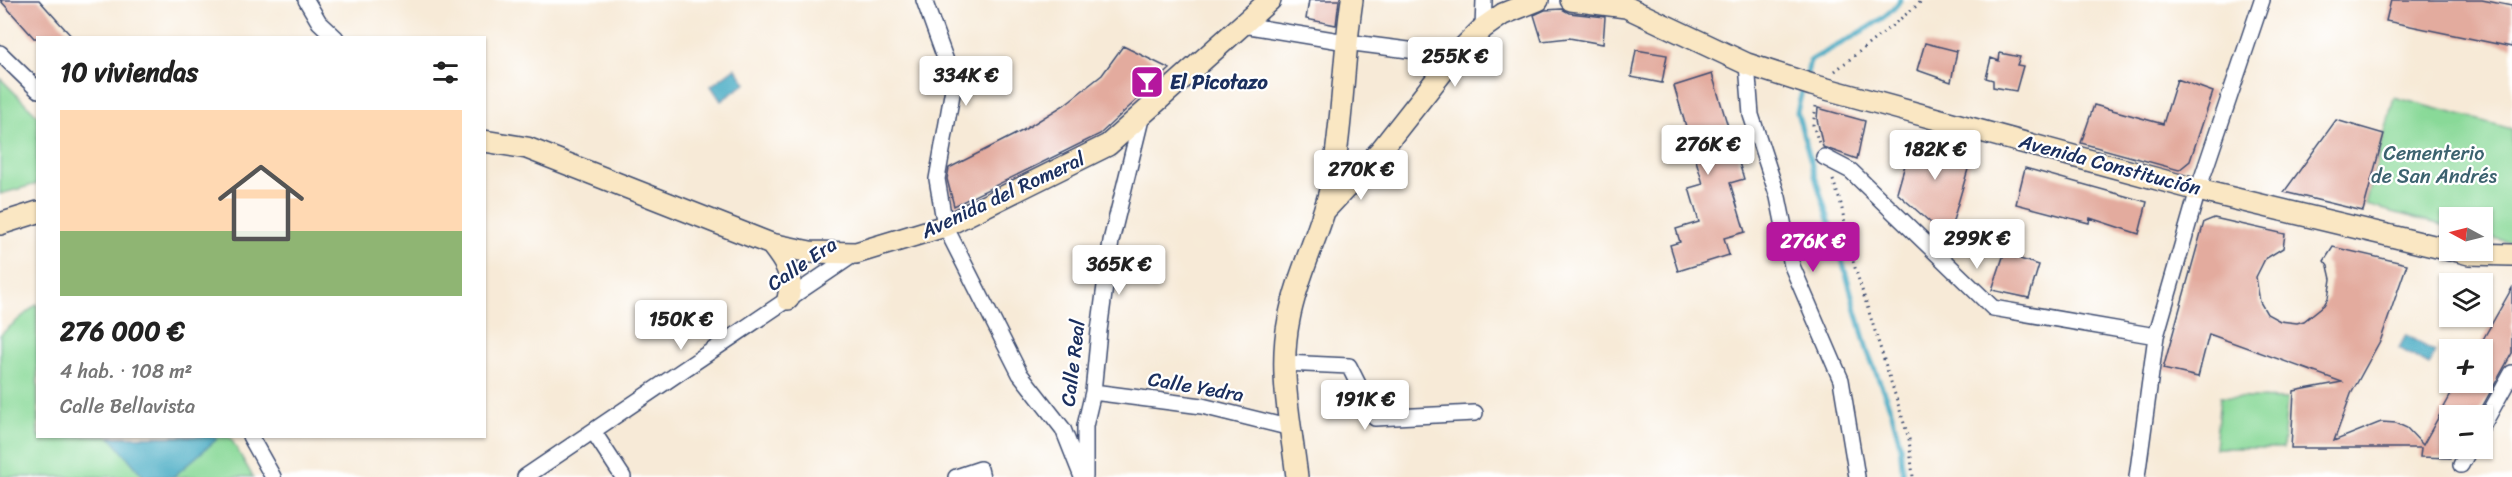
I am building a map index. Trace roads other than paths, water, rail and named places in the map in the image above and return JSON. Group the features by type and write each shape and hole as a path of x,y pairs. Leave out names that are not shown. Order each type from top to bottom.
{"street":[{"path":"306,0 319,22 334,36"},
{"path":"924,0 954,83 937,179 945,226 1020,374 1063,429 1083,477"},
{"name":"Avenida del Romeral","path":"486,141 527,148 771,243 810,252 856,253 945,226 1108,145 1270,0"},
{"path":"1297,477 1284,363 1288,320 1300,272 1326,209 1335,162 1352,0"},
{"path":"1483,28 1484,0"},
{"path":"1326,209 1367,165 1455,56 1483,28 1503,14 1538,0"},
{"name":"Avenida Constitución","path":"1570,0 1626,7 1747,64 1819,86 2198,190 2439,247"},
{"path":"2137,477 2156,336 2198,190 2262,0"},
{"path":"1243,25 1346,42 1455,56"},
{"path":"0,53 36,88"},
{"path":"1747,64 1750,115 1778,197 1792,266 1841,380 1857,477"},
{"name":"Calle Real","path":"1083,477 1085,426 1093,392 1111,242 1142,115"},
{"path":"1824,157 1851,171 1993,308 2156,336"},
{"path":"1335,162 1367,165"},
{"path":"0,224 36,213"},
{"path":"771,243 783,259 792,282 788,299"},
{"name":"Calle Era","path":"525,477 856,253"},
{"name":"Avenida Constitución","path":"2493,255 2512,255"},
{"path":"1284,363 1349,366 1375,417 1475,413"},
{"path":"2493,407 2512,373"},
{"name":"Calle Yedra","path":"1093,392 1202,406 1291,428"},
{"path":"593,432 623,477"},
{"path":"251,438 273,477"},
{"path":"2461,465 2464,459"},
{"path":"956,477 981,473"}],"water":[{"path":"735,68 746,83 721,101 711,86"},
{"path":"2406,335 2435,352 2429,365 2399,348"},
{"path":"111,438 217,439 173,477 144,477"}],"waterway":[{"path":"1806,78 1810,61 1872,25 1894,8 1900,0"},
{"path":"1803,87 1797,112 1867,350 1891,410 1900,444 1903,477"}],"place":[{"name":"El Picotazo","path":"1147,82"}],"park label":[{"name":"Cementerio de San Andrés","path":"2434,164"}]}
